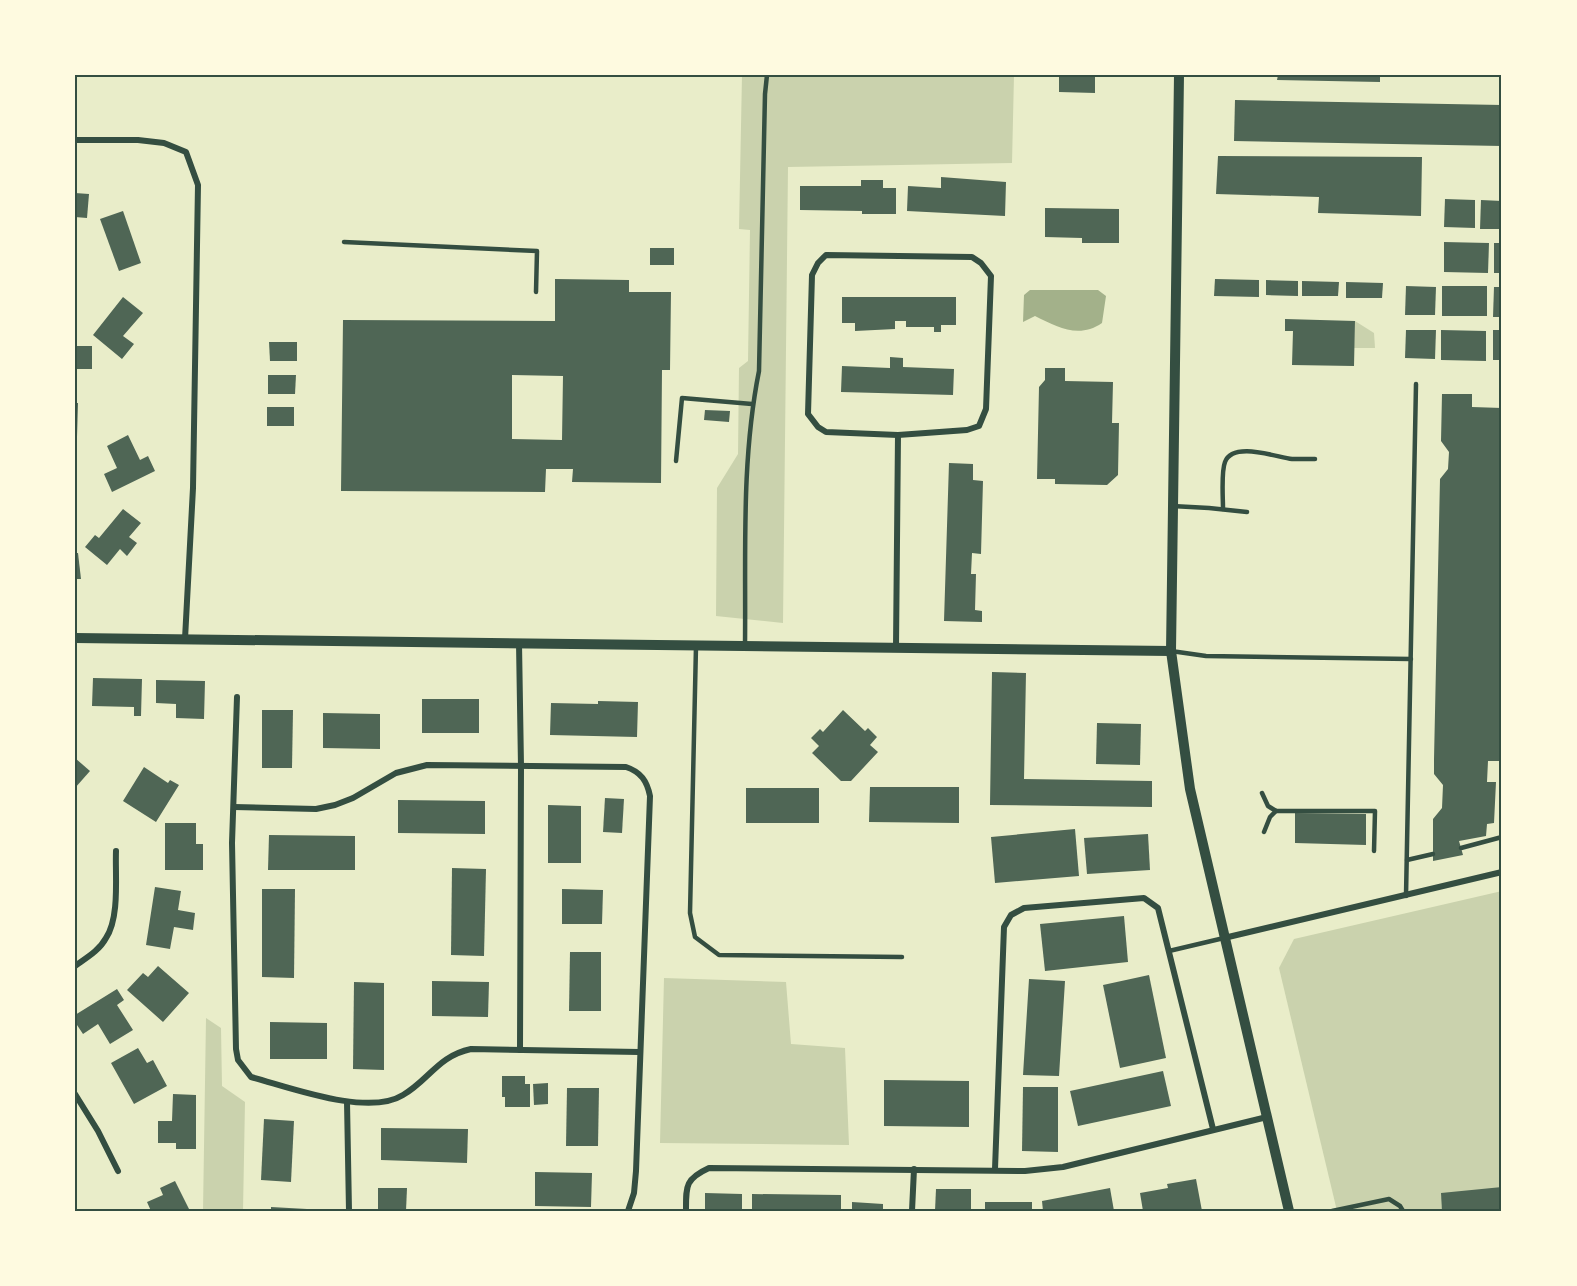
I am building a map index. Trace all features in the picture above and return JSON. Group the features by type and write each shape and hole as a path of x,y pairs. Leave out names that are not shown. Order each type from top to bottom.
{"street":[{"path":"1179,75 1171,651 1190,789 1289,1211"},
{"path":"75,140 138,140 164,143 186,152 198,185 193,488 185,639"},
{"path":"826,255 972,257 981,263 991,276 986,409 979,426 967,430 898,435 826,432 818,427 808,414 812,275 818,263 826,255"},
{"path":"896,647 898,435"},
{"path":"75,638 1171,651"},
{"path":"519,644 520,1050"},
{"path":"237,697 233,936 236,1049 238,1060 251,1077 347,1102 379,1103 395,1100 405,1095 443,1060 458,1052 520,1050 639,1052"},
{"path":"234,807 316,809 335,805 353,798 396,773 427,765 626,767 635,770 643,777 650,796 635,1181 628,1211"},
{"path":"75,966 106,940 114,919 116,851"},
{"path":"1224,938 1502,872"},
{"path":"995,1169 1004,927 1011,915 1024,908 1144,898 1158,908 1213,1129"},
{"path":"75,1094 98,1131 118,1172"},
{"path":"347,1102 349,1211"},
{"path":"686,1211 688,1183 693,1175 709,1168 1025,1171 1063,1167 1267,1117"},
{"path":"912,1211 914,1169"}],"lane":[{"path":"745,645 746,494 752,404 759,371 767,75"},
{"path":"344,242 537,251 536,292"},
{"path":"1406,896 1416,384"},
{"path":"676,461 682,398 752,404"},
{"path":"1223,509 1224,463 1236,452 1265,452 1292,459 1315,459"},
{"path":"1172,506 1247,512"},
{"path":"696,645 690,913 695,937 719,955 902,957"},
{"path":"1171,651 1206,656 1411,659"},
{"path":"1262,793 1268,806 1276,811 1376,811 1374,851"},
{"path":"1264,832 1270,817 1276,811"},
{"path":"1461,848 1502,837"},
{"path":"1407,860 1433,854"},
{"path":"1169,951 1224,938"},
{"path":"1332,1211 1389,1199 1400,1206 1403,1211"},
{"path":"1364,1204 1365,1211"}],"shaded area":[{"path":"742,75 1014,75 1012,163 788,167 783,623 716,616 717,488 738,454 739,368 748,361 750,230 739,229"},
{"path":"1030,290 1098,290 1106,296 1102,323 1093,328 1076,331 1068,330 1035,316 1023,322 1024,295"},
{"path":"1355,321 1374,333 1375,348 1354,348"},
{"path":"1502,891 1502,1211 1337,1211 1279,968 1294,939"},
{"path":"664,978 786,982 791,1044 845,1048 849,1145 660,1143"},
{"path":"206,1018 221,1028 222,1086 245,1102 243,1211 203,1211"}],"building":[{"path":"1059,75 1095,75 1095,93 1059,92"},
{"path":"1278,75 1380,75 1380,82 1277,80"},
{"path":"1235,100 1502,105 1502,146 1234,141"},
{"path":"1218,156 1422,157 1421,216 1318,213 1319,197 1216,194"},
{"path":"941,177 1006,182 1005,216 907,211 908,186 941,188"},
{"path":"861,180 883,180 883,188 896,188 896,214 800,210 800,186 861,186"},
{"path":"75,193 89,194 87,218 75,217"},
{"path":"1445,199 1475,200 1475,228 1444,227"},
{"path":"1481,200 1502,201 1502,229 1480,229"},
{"path":"1045,208 1119,209 1119,243 1082,243 1082,238 1045,237"},
{"path":"123,211 141,263 119,271 100,219"},
{"path":"1444,242 1489,243 1488,273 1444,272"},
{"path":"1494,243 1502,243 1502,273 1494,273"},
{"path":"650,248 674,248 674,265 650,265"},
{"path":"555,279 629,280 629,292 671,292 670,370 662,370 661,483 572,482 573,469 546,469 545,492 341,491 343,320 555,321","holes":["512,375 563,376 562,440 512,439"]},
{"path":"1215,279 1259,280 1259,297 1214,296"},
{"path":"1266,280 1298,281 1298,296 1266,295"},
{"path":"1302,281 1339,282 1338,296 1302,296"},
{"path":"1346,282 1383,283 1382,298 1346,298"},
{"path":"1406,286 1436,287 1435,315 1405,315"},
{"path":"1442,286 1487,286 1487,316 1442,316"},
{"path":"1494,287 1502,287 1502,317 1493,317"},
{"path":"123,297 143,313 123,336 134,344 122,359 93,335"},
{"path":"842,297 956,297 956,325 941,325 941,332 934,332 934,327 906,327 906,321 895,321 895,329 855,331 855,323 842,323"},
{"path":"1285,319 1355,321 1354,366 1292,365 1293,331 1285,331"},
{"path":"1406,330 1436,330 1435,359 1405,358"},
{"path":"1441,330 1486,331 1486,361 1441,360"},
{"path":"1493,330 1502,330 1502,360 1493,360"},
{"path":"269,342 297,342 297,361 270,361"},
{"path":"75,346 92,346 92,369 75,369"},
{"path":"890,357 903,358 903,367 954,369 953,395 841,392 842,366 890,368"},
{"path":"1045,368 1065,368 1065,381 1113,382 1112,423 1119,423 1118,475 1107,485 1055,484 1055,479 1037,479 1039,387 1045,380"},
{"path":"268,375 296,375 295,394 268,394"},
{"path":"1442,394 1472,394 1472,407 1502,408 1502,761 1488,761 1487,782 1496,782 1494,823 1487,824 1486,836 1459,841 1463,855 1433,861 1433,819 1442,808 1443,785 1434,774 1440,479 1448,469 1449,452 1441,441"},
{"path":"75,403 78,403 77,437 75,437"},
{"path":"267,407 294,407 294,426 267,426"},
{"path":"705,410 730,411 729,422 704,420"},
{"path":"128,435 140,460 148,456 155,471 112,492 104,474 117,468 107,446"},
{"path":"949,463 973,464 973,480 983,481 981,554 972,553 971,574 976,574 975,610 982,611 982,622 944,621"},
{"path":"123,509 141,523 129,537 137,543 127,556 120,549 107,565 85,547 95,535 99,538"},
{"path":"75,553 78,553 81,579 75,579"},
{"path":"992,672 1026,673 1024,779 1152,781 1152,807 990,805"},
{"path":"93,678 142,679 141,716 134,716 134,707 92,706"},
{"path":"156,680 205,681 204,719 176,718 176,704 156,703"},
{"path":"422,699 479,699 479,733 422,733"},
{"path":"598,701 638,702 637,737 550,735 551,703 598,704"},
{"path":"262,710 293,710 292,768 262,768"},
{"path":"843,710 865,731 868,728 877,737 870,745 878,752 851,781 841,781 812,753 819,746 811,738 820,729 823,732"},
{"path":"323,713 380,714 380,749 323,748"},
{"path":"1097,723 1141,724 1140,765 1096,764"},
{"path":"75,758 90,771 75,788"},
{"path":"144,767 168,783 170,780 179,785 156,822 123,801"},
{"path":"870,787 959,787 959,823 869,822"},
{"path":"746,788 819,788 819,823 746,823"},
{"path":"605,798 624,799 622,833 603,832"},
{"path":"398,800 485,801 485,834 398,833"},
{"path":"548,805 581,806 581,863 548,863"},
{"path":"1295,813 1366,814 1366,845 1295,843"},
{"path":"165,823 196,823 196,844 203,844 203,870 165,870"},
{"path":"1075,829 1079,876 995,883 991,837"},
{"path":"1148,834 1150,870 1087,874 1084,838"},
{"path":"269,835 355,836 355,870 268,870"},
{"path":"452,868 486,869 484,956 451,955"},
{"path":"155,887 181,891 178,910 195,913 193,930 174,927 170,949 146,945"},
{"path":"262,889 295,889 294,978 262,977"},
{"path":"562,889 603,890 602,924 562,924"},
{"path":"1124,916 1128,962 1045,971 1040,924"},
{"path":"570,952 601,952 601,1011 569,1011"},
{"path":"158,966 189,993 163,1022 127,990 143,973 148,977"},
{"path":"1149,975 1166,1058 1120,1068 1103,985"},
{"path":"1029,979 1065,981 1059,1076 1023,1075"},
{"path":"432,981 489,982 488,1017 432,1016"},
{"path":"354,982 384,983 384,1070 353,1069"},
{"path":"117,989 124,1000 117,1005 133,1030 110,1044 98,1024 83,1034 75,1022 75,1015"},
{"path":"270,1022 327,1023 327,1059 270,1059"},
{"path":"138,1048 147,1063 153,1060 167,1086 134,1104 111,1063"},
{"path":"1163,1071 1171,1106 1078,1126 1070,1091"},
{"path":"502,1076 525,1076 525,1084 530,1084 530,1107 505,1107 505,1097 502,1097"},
{"path":"884,1080 969,1081 969,1127 884,1126"},
{"path":"548,1083 548,1104 534,1105 533,1084"},
{"path":"1023,1087 1058,1087 1058,1152 1022,1151"},
{"path":"567,1088 599,1088 598,1146 566,1146"},
{"path":"173,1094 196,1095 196,1149 176,1149 176,1143 158,1143 158,1121 172,1121"},
{"path":"264,1119 294,1121 291,1182 261,1180"},
{"path":"381,1128 468,1129 467,1163 381,1160"},
{"path":"535,1172 592,1173 591,1207 535,1206"},
{"path":"1196,1179 1202,1211 1143,1211 1140,1193 1168,1188 1167,1184"},
{"path":"175,1181 190,1211 151,1211 147,1202 163,1195 160,1188"},
{"path":"1502,1187 1502,1211 1442,1211 1441,1193"},
{"path":"378,1188 407,1188 406,1211 378,1211"},
{"path":"1110,1188 1114,1211 1043,1211 1042,1201"},
{"path":"936,1189 971,1189 971,1211 935,1211"},
{"path":"705,1193 742,1194 742,1211 705,1211"},
{"path":"752,1194 841,1195 841,1211 752,1211"},
{"path":"852,1202 883,1204 883,1211 852,1211"},
{"path":"985,1202 1032,1202 1032,1211 985,1211"},
{"path":"271,1207 307,1209 306,1211 271,1211"}]}
